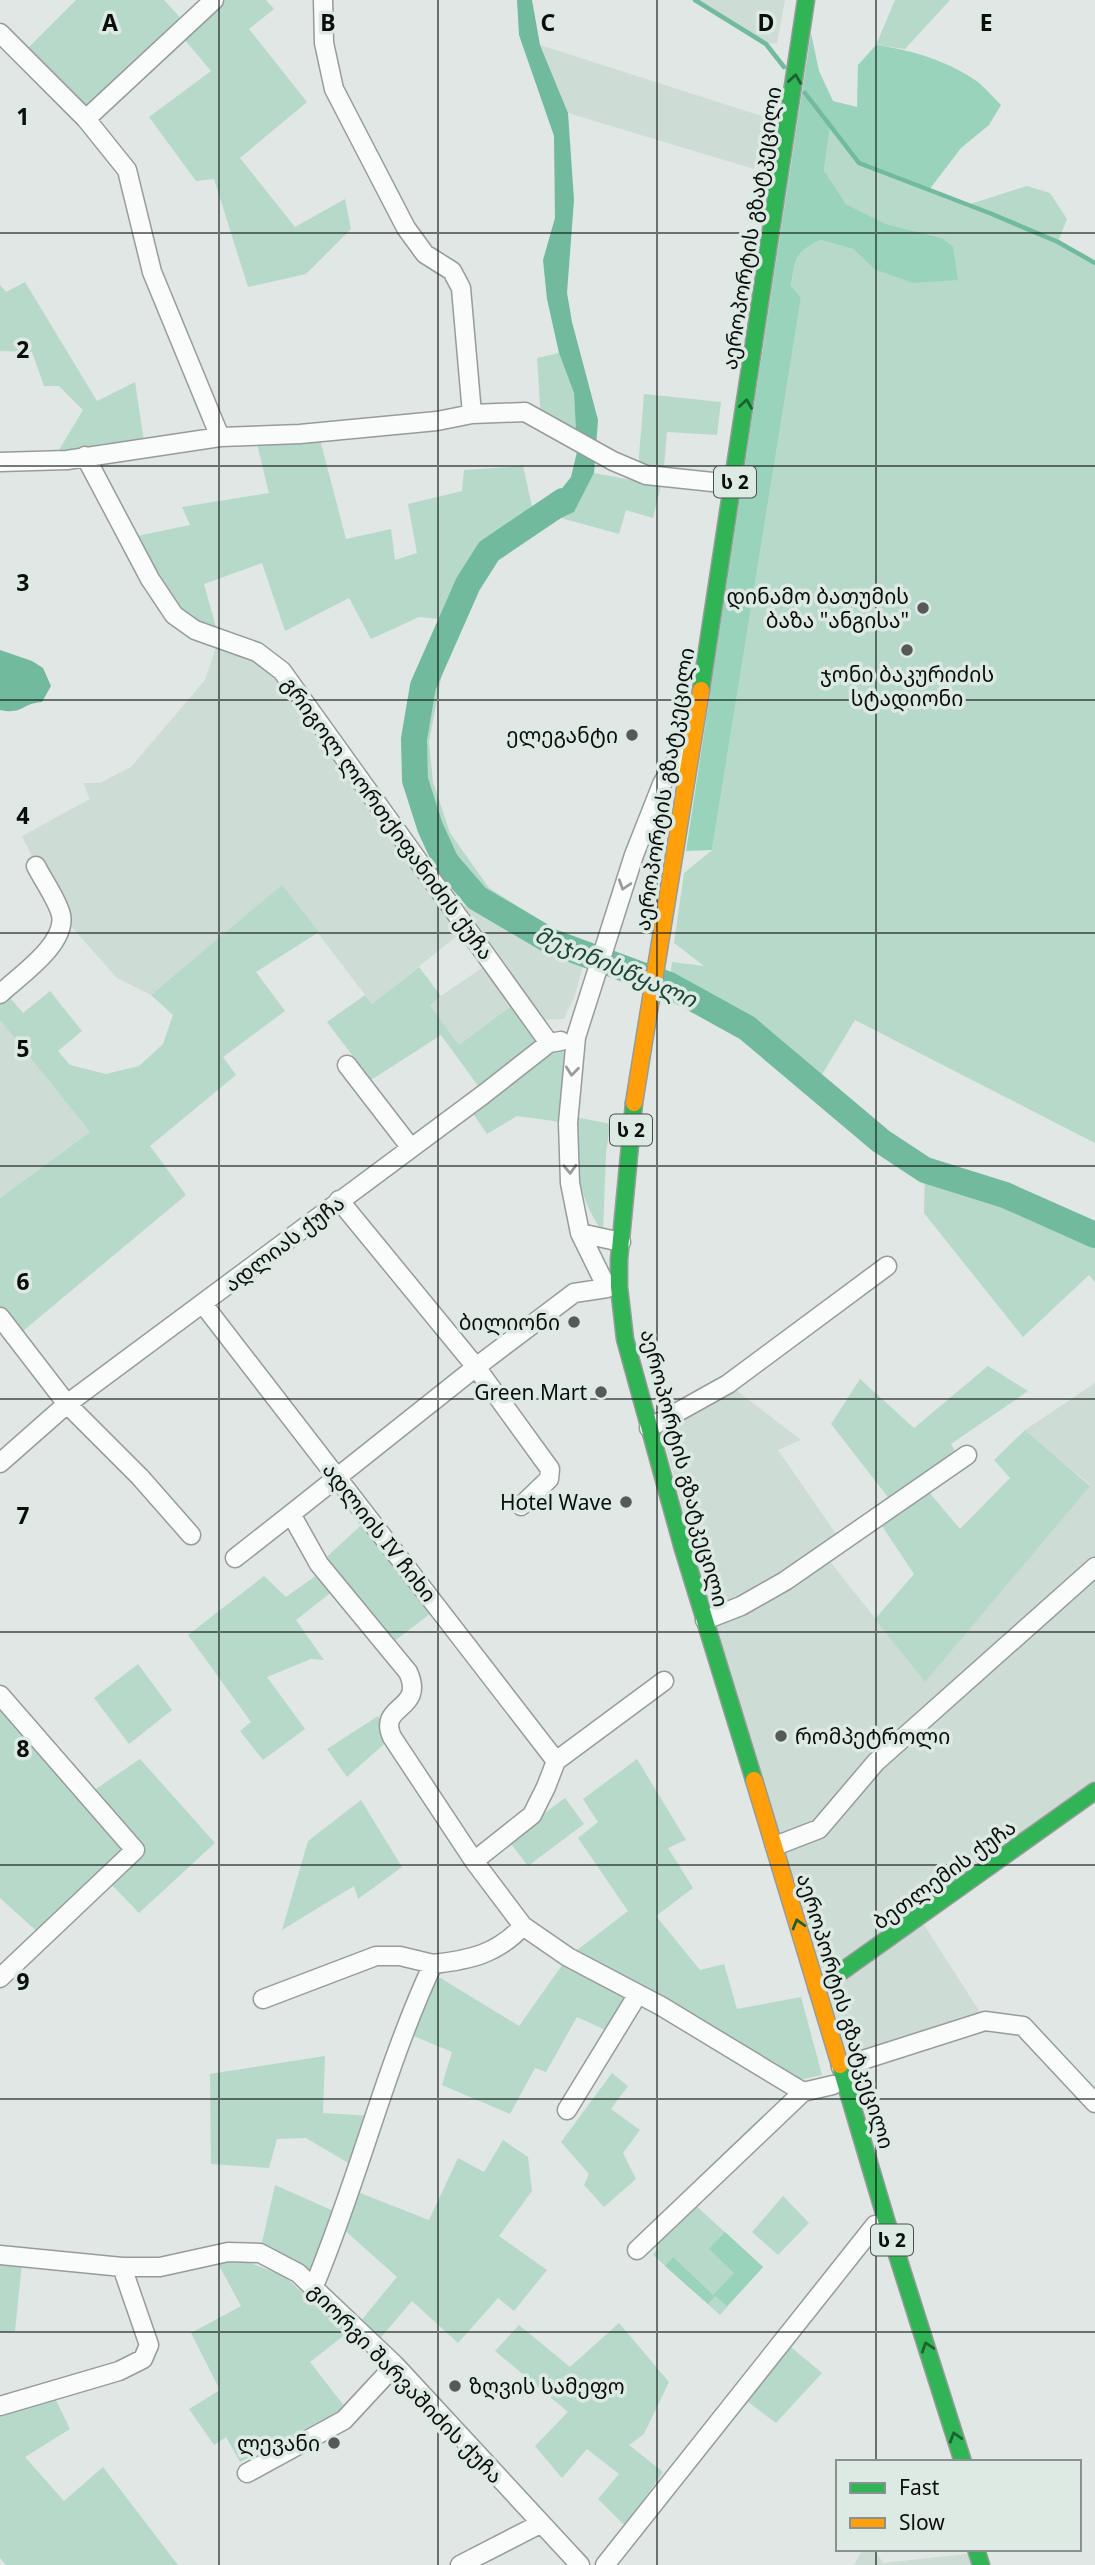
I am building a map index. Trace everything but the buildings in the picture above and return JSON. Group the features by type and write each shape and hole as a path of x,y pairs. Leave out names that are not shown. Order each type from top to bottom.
{"main road":[{"name":"აეროპორტის გზატკეცილი","path":"793,0 792,50 727,531 645,1001 620,1116 615,1241 607,1289 614,1341 672,1554 716,1691 874,2225 948,2460"},
{"name":"აეროპორტის გზატკეცილი","path":"792,50 806,0"},
{"name":"აეროპორტის გზატკეცილი","path":"653,952 679,755 785,103"},
{"name":"აეროპორტის გზატკეცილი","path":"615,1241 625,1339 649,1428 887,2222 962,2460"},
{"name":"ბეთლემის ქუჩა","path":"817,1989 1095,1791"}],"street":[{"path":"86,119 214,0"},
{"path":"323,0 324,43 334,89 406,228 425,254 452,271 458,279 472,414"},
{"path":"0,33 86,119 127,170 152,272 220,437"},
{"path":"0,463 67,460 220,437 300,434 438,421 472,414 525,412 613,461 646,475 722,483"},
{"name":"გრიგოლ ლორთქიფანიძის ქუჩა","path":"85,456 150,579 174,615 195,630 257,652 282,671 549,1043"},
{"path":"234,1558 574,1293 607,1289 580,1233 570,1182 568,1123 576,1037 653,805 679,755"},
{"path":"0,994 55,943 61,929 61,915 36,866"},
{"name":"ადლიას ქუჩა","path":"0,1463 67,1404 549,1043 576,1037"},
{"path":"347,1065 411,1148"},
{"path":"339,1200 476,1367 550,1469 549,1479 521,1506"},
{"path":"580,1233 615,1241"},
{"path":"649,1428 728,1384 887,1266"},
{"name":"ადლიის IV ჩიხი","path":"203,1304 556,1761"},
{"path":"0,1317 67,1404 140,1477 191,1535"},
{"path":"705,1620 741,1606 785,1581 967,1455"},
{"path":"291,1514 319,1564 408,1672 413,1683 412,1692 408,1700 393,1713 387,1728 474,1861 523,1926 568,1957 638,1994 803,2092"},
{"path":"775,1846 819,1829 876,1762 1095,1567"},
{"path":"474,1861 531,1815 556,1761 664,1681"},
{"path":"0,1695 135,1850 0,1978"},
{"path":"263,1999 376,1955 400,1956 433,1964 459,1961 487,1952 508,1941 523,1926"},
{"path":"314,2286 339,2226 416,2000 433,1964"},
{"path":"567,2110 638,1994"},
{"path":"841,2067 985,2021 1023,2026 1095,2103"},
{"path":"637,2250 803,2092 833,2085"},
{"path":"605,2565 874,2225"},
{"name":"გიორგი შარვაშიძის ქუჩა","path":"0,2255 122,2267 160,2267 228,2252 260,2253 298,2273 394,2365 580,2565"},
{"path":"0,2406 119,2371 143,2359 149,2345 122,2267"},
{"path":"247,2473 344,2420 394,2365"},
{"path":"460,2565 540,2524"}],"shaded area":[{"path":"76,0 164,0 187,25 214,0 266,0 274,9 249,29 307,102 240,158 295,227 345,199 351,229 306,274 248,287 214,179 196,181 149,117 211,71 179,33 86,119 23,53"},
{"path":"517,0 532,0 540,45 568,113 574,200 567,293 598,420 594,473 574,512 537,529 533,513 552,501 571,477 577,452 574,393 559,353 547,299 543,260 555,218 554,136 519,35"},
{"path":"695,0 785,0 777,43 766,44"},
{"path":"895,0 950,0 905,49 876,45"},
{"path":"811,33 819,71 833,101 857,107 858,65 876,45 916,53 942,62 978,82 1001,105 989,125 961,148 929,190 859,163 830,126 824,171 846,204 886,224 942,238 953,247 958,280 913,283 874,269 853,249 821,240 806,248 798,257 791,286 801,298 712,850 686,851"},
{"path":"540,45 765,117 754,169 568,113"},
{"name":"დინამო ბათუმის ბაზა \"ანგისა\"","path":"830,125 859,163 967,205 1027,186 1050,193 1067,219 1058,242 1095,263 1095,1143 855,1020 815,1086 747,1028 669,985 672,962 704,966 674,943 684,873 712,850 801,298 791,287 795,263 806,248 821,240 853,249 874,269 942,238 886,224 846,204 824,172"},
{"path":"25,282 97,401 135,382 145,448 53,460 83,410 59,386 44,386 32,352 0,351 0,285 6,292"},
{"path":"559,353 574,393 577,452 559,431 541,421 537,358"},
{"path":"644,394 721,402 717,435 667,432 663,477 653,518 626,510 619,534 561,518 574,512 594,473 637,481"},
{"path":"318,432 346,539 391,529 395,560 417,553 408,504 462,491 464,470 523,466 537,529 489,551 468,584 452,620 429,742 433,782 450,833 489,888 568,938 586,955 552,942 477,898 446,862 430,827 415,780 414,739 423,686 451,620 419,617 371,639 349,598 285,631 262,563 204,584 219,638 195,630 128,538 190,525 182,507 269,493 255,436"},
{"path":"219,638 257,652 467,928 372,1004 282,886 151,995 117,978 61,915 22,836 90,799 83,783 100,783 131,767 205,680"},
{"path":"0,650 32,661 43,668 51,686 42,702 13,711 0,710"},
{"path":"282,885 319,932 256,972 285,1011 223,1057 236,1075 150,1146 186,1195 17,1336 0,1312 0,1198 90,1132 0,1020 0,994 4,991 23,1013 50,991 82,1031 58,1051 70,1065 106,1074 139,1066 163,1044 173,1015 151,995"},
{"path":"477,898 552,942 586,955 575,995 564,1019 539,1020 457,911"},
{"path":"491,962 519,1000 459,1045 429,1004"},
{"path":"419,967 441,996 430,1005 459,1045 519,1000 549,1043 576,1037 568,1123 517,1116 487,1134 468,1106 484,1094 441,1035 371,1080 327,1022 365,995 372,1004"},
{"path":"0,1020 90,1132 0,1198"},
{"path":"576,1117 610,1124 603,1232 587,1205 579,1178"},
{"path":"925,1170 1005,1195 1095,1235 1095,1282 1089,1275 1023,1337 924,1213"},
{"path":"988,1366 1028,1391 951,1444 960,1460 923,1485 960,1529 1010,1478 994,1460 1025,1430 1090,1486 925,1682 875,1619 914,1574 876,1517 894,1505 831,1424 860,1379 914,1428"},
{"path":"1095,1383 1095,1791 919,1917 985,2020 849,2057 713,1623 740,1606 709,1604 662,1431 728,1384 801,1440 778,1450 841,1541 824,1554 925,1681 1090,1485 1025,1430"},
{"path":"369,1518 439,1607 388,1646 338,1587 296,1620 324,1660 311,1659 267,1677 305,1729 263,1760 240,1731 251,1722 188,1635 264,1576 286,1597 324,1570 319,1564"},
{"path":"138,1664 172,1710 129,1744 94,1698"},
{"path":"0,1695 87,1795 140,1759 215,1843 139,1913 105,1878 43,1937 0,1898"},
{"path":"378,1716 392,1737 347,1777 327,1749"},
{"path":"637,1759 686,1840 668,1848 693,1888 656,1916 700,1970 724,1964 737,2009 801,1997 822,2075 798,2080 568,1957 628,1911 578,1838 598,1822 583,1799"},
{"path":"565,1798 584,1824 528,1866 508,1840"},
{"path":"361,1800 402,1867 358,1899 354,1886 282,1930 308,1841"},
{"path":"565,1961 631,1999 612,2033 577,2017 546,2072 535,2068 510,2114 442,2085 452,2052 409,2034 424,2006 434,1974 519,2026"},
{"path":"325,2056 323,2113 372,2116 355,2167 306,2138 277,2139 269,2168 211,2164 210,2074"},
{"path":"612,2073 628,2086 611,2109 640,2130 623,2153 636,2179 604,2207 584,2185 589,2174 561,2142"},
{"path":"503,2140 528,2157 532,2191 499,2236 547,2270 514,2311 498,2298 458,2343 412,2301 377,2342 359,2323 397,2277 341,2227 355,2191 429,2220 458,2158 484,2172"},
{"path":"275,2185 338,2213 317,2273 308,2276 261,2247"},
{"path":"783,2196 809,2223 778,2255 752,2232"},
{"path":"694,2204 763,2267 720,2315 653,2255 658,2243"},
{"path":"725,2232 763,2267 727,2306 715,2296 708,2304 665,2266 673,2257 713,2295 734,2273 709,2249"},
{"path":"240,2259 284,2276 347,2333 310,2362 345,2407 240,2462 226,2437 214,2445 189,2409 220,2390 191,2333 241,2306 216,2260"},
{"path":"0,2261 22,2262 15,2331 0,2332"},
{"path":"619,2323 669,2382 644,2434 629,2445 663,2472 625,2526 598,2499 619,2474 587,2449 562,2478 535,2446 568,2412 495,2351 519,2325 570,2367"},
{"path":"786,2343 822,2373 776,2423 743,2398"},
{"path":"55,2398 70,2429 25,2457 64,2501 103,2467 178,2565 6,2565 0,2558 0,2415"},
{"path":"862,2551 875,2551 883,2563 975,2553 978,2565 854,2565"}],"waterway":[{"path":"695,0 766,44 784,67"},
{"path":"805,93 859,163 992,214 1058,242 1095,263"},
{"name":"მეჯინისწყალი","path":"563,501 489,551 468,584 423,686 414,739 415,780 430,827 446,862 477,898 552,942 669,985 747,1028 881,1141 925,1170 1005,1195 1095,1235"}],"traffic: fast":[{"path":"701,690 806,0"},
{"path":"634,1103 619,1260 625,1339 683,1549 754,1780"},
{"path":"817,1989 1095,1791"},
{"path":"840,2065 962,2460"},
{"path":"977,2551 981,2565"}],"traffic: slow":[{"path":"634,1103 701,690"},
{"path":"754,1780 840,2065"}],"place":[{"name":"დინამო ბათუმის ბაზა \"ანგისა\"","path":"923,608"},
{"name":"ჯონი ბაკურიძის სტადიონი","path":"907,650"},
{"name":"ელეგანტი","path":"632,735"},
{"name":"ბილიონი","path":"574,1322"},
{"name":"Green Mart","path":"601,1392"},
{"name":"Hotel Wave","path":"626,1502"},
{"name":"რომპეტროლი","path":"781,1736"},
{"name":"ზღვის სამეფო","path":"455,2386"},
{"name":"ლევანი","path":"334,2443"}]}
